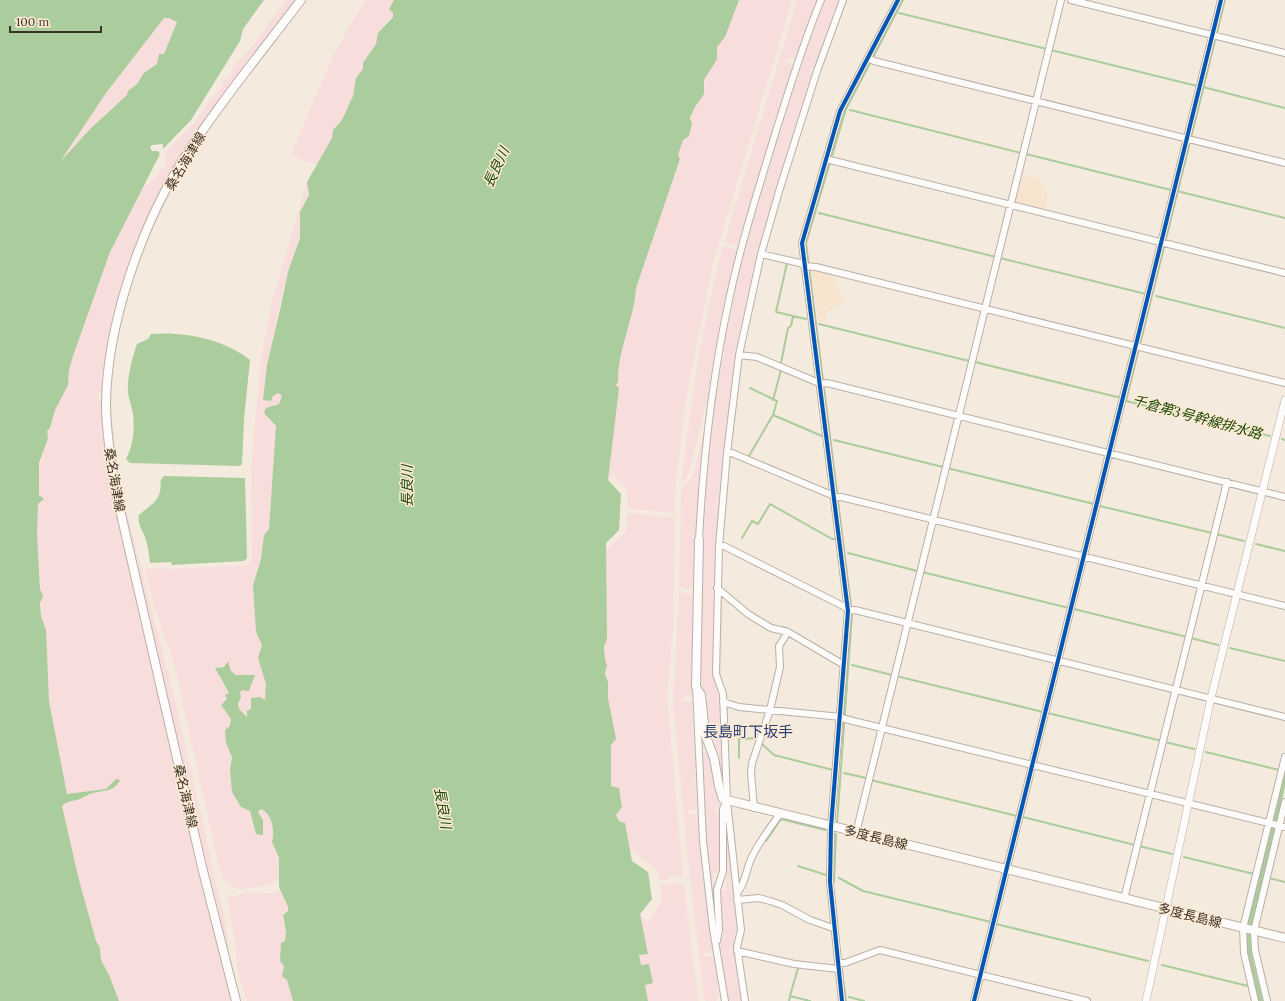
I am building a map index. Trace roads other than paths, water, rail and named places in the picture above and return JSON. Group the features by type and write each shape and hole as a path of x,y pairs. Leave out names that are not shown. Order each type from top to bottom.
{"main road":[{"name":"桑名海津線","path":"236,1001 199,852 115,488 108,436 106,390 110,348 120,310 137,258 156,213 180,165 210,118 301,0"},
{"path":"699,540 696,687 701,695 705,734 714,758 721,796 727,801"},
{"name":"多度長島線","path":"727,801 1285,938"}],"street":[{"path":"699,540 701,495 711,413 729,300 771,148 802,52 821,0"},
{"path":"745,1001 737,951 740,930 727,801 723,694 716,674 719,546 727,453 739,355 761,254 817,71 843,0"},
{"path":"842,1001 840,965 833,928 830,882 832,826 843,718 844,665 850,610 803,239 829,160 840,111 870,59 898,0"},
{"path":"856,832 1061,0"},
{"path":"1071,0 1285,53"},
{"path":"974,1001 1110,453 1164,243 1215,35 1221,0"},
{"path":"870,59 1285,163"},
{"path":"829,160 1285,273"},
{"path":"761,254 1285,383"},
{"path":"739,355 757,357 822,383 1285,497"},
{"path":"1146,1001 1211,698 1285,400"},
{"path":"727,453 732,453 836,497 933,519 1285,606"},
{"path":"1124,899 1227,482"},
{"path":"719,546 724,546 850,610 1285,717"},
{"path":"717,588 748,614 771,628 788,632 844,665"},
{"path":"754,808 751,773 752,763 770,710 780,666 778,650 788,632"},
{"path":"696,687 701,819 716,947 725,1001"},
{"path":"723,702 739,707 843,718 1280,826"},
{"path":"1255,1001 1244,953 1269,823 1285,757"},
{"path":"716,947 719,930 718,890 723,871 723,808 727,801"},
{"path":"1268,1001 1249,930 1280,826 1285,802"},
{"path":"737,897 751,859 758,845 780,814"},
{"path":"737,897 759,898 770,901 782,905 810,920 833,928"},
{"path":"737,951 794,964 840,965 880,950 1087,1001"}],"water":[{"path":"0,0 264,0 243,29 240,41 191,120 163,149 163,144 152,145 150,147 152,151 158,151 160,154 110,252 73,356 69,370 68,385 55,410 50,428 47,431 48,438 39,463 39,495 44,499 38,504 37,535 40,589 43,596 40,603 41,616 46,630 49,701 67,794 106,789 116,779 120,780 112,789 67,802 62,806 79,880 96,941 100,948 101,960 109,975 119,1001 0,1001","holes":["164,18 169,18 177,22 164,54 159,54 157,64 144,73 137,84 128,91 127,95 90,129 60,162 106,93"]},
{"name":"長良川","path":"394,0 739,0 725,37 717,47 717,59 704,80 704,94 695,107 690,118 692,124 689,136 683,140 678,155 680,159 636,288 635,300 620,359 618,383 615,384 619,388 608,480 621,494 619,530 606,543 607,639 604,647 607,665 605,674 608,682 608,698 616,739 611,745 611,786 619,788 622,807 616,815 619,821 625,823 632,861 648,872 652,899 640,914 648,954 639,955 641,965 649,964 653,983 645,985 648,1001 293,1001 287,980 282,976 284,966 280,961 281,943 285,941 286,931 283,915 288,911 288,907 279,887 279,858 272,842 272,823 268,814 261,809 258,812 263,820 263,835 256,834 250,811 241,807 232,792 230,769 232,757 226,743 225,730 230,726 231,719 221,705 227,699 225,695 229,693 215,668 224,667 228,661 231,671 236,675 255,675 249,691 242,690 240,693 241,697 238,704 239,709 247,717 247,711 251,709 251,698 260,697 265,700 266,684 258,658 262,645 256,632 253,585 261,559 264,535 269,529 276,426 264,413 266,408 279,404 282,396 278,393 273,396 271,401 263,400 267,365 288,272 300,238 300,212 309,195 307,182 332,138 333,130 342,120 353,96 356,78 363,69 363,63 376,44 378,33 393,17 393,13 389,9"},
{"path":"163,333 190,335 203,338 228,347 250,360 244,419 242,464 240,466 130,463 126,459 132,443 134,432 133,414 128,393 130,368 137,344 148,339 151,334"},
{"path":"164,476 245,478 247,558 244,561 172,565 171,562 150,563 147,543 139,524 139,515 157,499 160,491 161,480"},
{"path":"1285,767 1285,787 1251,930 1251,951 1263,1001 1258,1001 1245,946 1247,920"}],"waterway":[{"path":"837,824 852,614 806,243 846,109 903,0"},
{"name":"千倉第3号幹線排水路","path":"1225,0 1126,401 1270,436"},
{"path":"899,13 1047,49"},
{"path":"1051,50 1197,86"},
{"path":"1203,87 1285,108"},
{"path":"850,110 1021,153"},
{"path":"1026,154 1171,190"},
{"path":"1177,191 1285,218"},
{"path":"819,213 996,257"},
{"path":"1000,258 1146,294"},
{"path":"787,263 776,312 806,319"},
{"path":"1156,296 1285,328"},
{"path":"781,363 788,328 791,326 793,316"},
{"path":"819,324 969,361"},
{"path":"975,362 1121,398"},
{"path":"773,400 781,370"},
{"path":"750,388 777,401 773,415 822,436"},
{"path":"749,456 773,415"},
{"path":"834,440 943,467"},
{"path":"947,468 1094,504"},
{"path":"742,538 752,521 758,524 770,504 832,539 835,539"},
{"path":"1100,506 1212,533"},
{"path":"1216,534 1244,541"},
{"path":"1256,544 1285,551"},
{"path":"848,553 917,571"},
{"path":"922,572 1069,608"},
{"path":"1074,609 1187,637"},
{"path":"780,627 786,628"},
{"path":"1191,638 1218,645"},
{"path":"1230,648 1285,661"},
{"path":"852,665 892,675"},
{"path":"896,676 1043,712"},
{"path":"1048,713 1162,741"},
{"path":"739,758 739,739 759,738"},
{"path":"1165,742 1194,749"},
{"path":"762,744 774,755 833,770"},
{"path":"1206,752 1279,770"},
{"path":"844,773 866,778"},
{"path":"871,780 1017,816"},
{"path":"1023,817 1135,845"},
{"path":"766,841 781,819 825,830"},
{"path":"834,882 836,834"},
{"path":"1139,846 1172,854"},
{"path":"1184,857 1254,874"},
{"path":"798,866 826,875"},
{"path":"839,878 863,891 991,922"},
{"path":"1269,878 1285,882"},
{"path":"996,924 1148,961"},
{"path":"841,964 846,1001"},
{"path":"1162,965 1248,986"},
{"path":"790,996 798,968"},
{"path":"789,1001 790,996 810,1001"},
{"path":"849,997 864,1001"}],"district":[{"name":"長島町下坂手","path":"748,732"}]}
